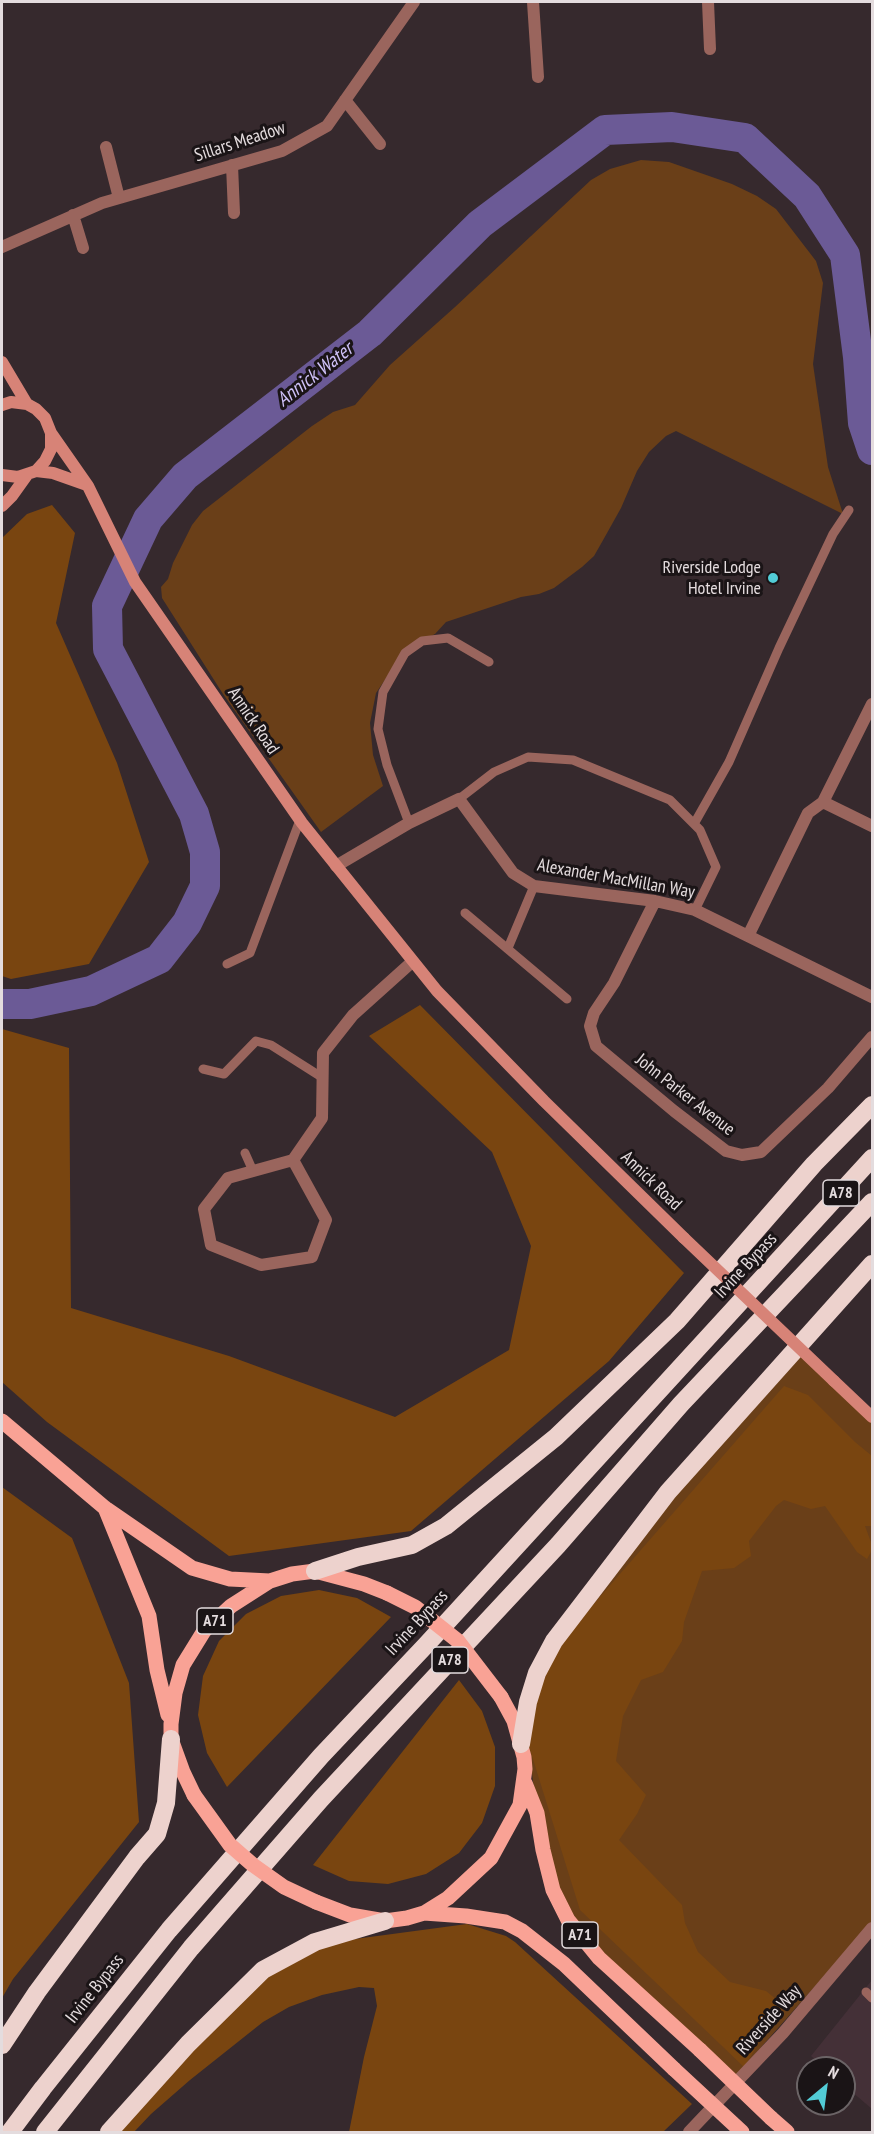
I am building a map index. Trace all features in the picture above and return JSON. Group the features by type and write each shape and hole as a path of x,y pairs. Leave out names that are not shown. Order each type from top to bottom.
{"highway":[{"name":"A78","path":"315,1571 358,1557 412,1545 446,1527 556,1437 677,1321 814,1164 873,1106"},
{"name":"Irvine Bypass","path":"10,2133 169,1930 321,1756 426,1645 873,1158"},
{"name":"A78","path":"45,2133 190,1948 321,1799 558,1545 681,1404 873,1202"},
{"path":"520,1744 528,1702 537,1673 559,1636 668,1492 873,1264"},
{"path":"2,2045 44,1983 137,1857 157,1834 166,1803 171,1732"},
{"path":"109,2133 188,2044 262,1970 315,1942 385,1921"}],"main road":[{"path":"2,362 27,404"},
{"path":"2,405 11,402 27,404"},
{"name":"Annick Road","path":"27,404 45,418 51,433 88,486 135,582 300,820 412,962 437,991 544,1101 684,1238 873,1417"},
{"path":"2,506 45,461 51,449 51,433"},
{"path":"2,475 18,477 32,473 53,473 88,486"},
{"name":"A71","path":"2,1421 105,1508 192,1568 230,1579 270,1581"},
{"name":"A71","path":"105,1508 148,1616 157,1671 183,1772 194,1796 230,1845 284,1887 350,1915 385,1921 424,1913 466,1916 505,1922 522,1930 564,1964 742,2133"},
{"name":"A71","path":"171,1732 175,1693 183,1665 204,1631 231,1606 270,1581 292,1574 315,1571 364,1584 415,1607 458,1641 501,1697 513,1721 524,1757 524,1780 520,1805 491,1858 469,1881 424,1913"},
{"name":"A71","path":"524,1780 537,1813 553,1890 568,1920 599,1958 787,2133"}],"street":[{"name":"Sillars Meadow","path":"2,247 73,215 119,198 282,151 327,126 414,2"},
{"path":"533,2 538,77"},
{"path":"708,2 710,49"},
{"path":"345,100 380,144"},
{"path":"106,147 119,198"},
{"path":"232,165 234,213"},
{"path":"73,215 83,248"},
{"path":"748,936 808,813 823,802 873,704"},
{"path":"336,866 409,823 459,800"},
{"name":"Alexander MacMillan Way","path":"459,800 513,873 534,886 655,901 695,910 873,998"},
{"path":"823,802 873,826"},
{"name":"John Parker Avenue","path":"655,901 614,983 594,1013 590,1026 596,1046 726,1151 742,1155 761,1152 828,1088 873,1037"},
{"path":"293,1160 326,1220 312,1257 261,1265 211,1245 204,1209 228,1178 293,1160 322,1118 323,1053 353,1015 412,962"},
{"name":"Riverside Way","path":"689,2133 783,2033 873,1928"}],"lane":[{"path":"694,824 729,762 779,648 833,534 849,510"},
{"path":"409,823 387,765 378,729 383,692 405,652 422,641 448,638 489,662"},
{"path":"459,800 494,772 528,757 573,760 670,801 700,830 716,867 695,910"},
{"path":"226,964 250,953 300,820"},
{"path":"508,948 534,886"},
{"path":"465,913 567,999"},
{"path":"203,1069 224,1074 256,1041 272,1045 323,1078"},
{"path":"245,1154 254,1171"}],"shaded area":[{"path":"641,160 669,162 732,184 757,196 776,209 816,261 823,283 813,364 828,467 843,514 676,431 666,436 649,452 594,556 582,567 554,588 446,622 435,634 416,644 399,659 376,693 370,723 373,755 383,786 321,832 223,694 162,598 161,587 168,579 173,563 192,525 203,511 312,426 333,412 355,405 390,365 591,180 610,169"},
{"path":"52,505 75,533 56,623 117,763 149,862 89,964 11,979 2,976 2,538 27,514"},
{"path":"420,1005 684,1273 609,1361 411,1531 229,1556 47,1422 2,1382 2,1029 69,1048 71,1308 229,1356 395,1417 509,1350 531,1246 492,1152 369,1036"},
{"path":"799,1348 872,1416 872,1922 732,2080 568,1920 537,1813 525,1719 563,1630"},
{"path":"784,1386 808,1395 872,1456 872,1526 865,1526 872,1550 867,1559 857,1552 825,1506 811,1509 784,1500 776,1506 749,1541 751,1556 734,1568 702,1571 684,1622 682,1641 663,1672 641,1680 623,1716 616,1761 646,1795 637,1814 619,1840 682,1905 685,1923 698,1952 730,1982 766,1991 783,2005 744,2067 580,1910 527,1740 544,1661"},
{"path":"2,1487 72,1538 129,1683 139,1822 13,1979 2,1998"},
{"path":"319,1590 357,1598 391,1617 227,1787 207,1753 198,1715 203,1676 219,1641 246,1614 281,1596"},
{"path":"459,1680 482,1711 495,1747 495,1786 482,1823 459,1853 426,1874 388,1884 349,1881 313,1865"},
{"path":"467,1924 506,1936 515,1942 692,2104 663,2132 349,2132 377,2006 374,1988 359,1987 322,1995 289,2007 263,2022 190,2080 134,2132 111,2132 263,1972 340,1941"},
{"path":"872,1980 872,2109 856,2095 856,2056 811,2056"}],"waterway":[{"name":"Annick Water","path":"2,1004 30,1004 91,991 159,959 187,923 205,886 205,852 194,814 108,649 107,606 148,519 185,476 370,333 480,224 605,130 672,127 745,138 807,196 845,255 858,357 863,423 872,450"}],"place":[{"name":"Riverside Lodge Hotel Irvine","path":"773,578"}]}
